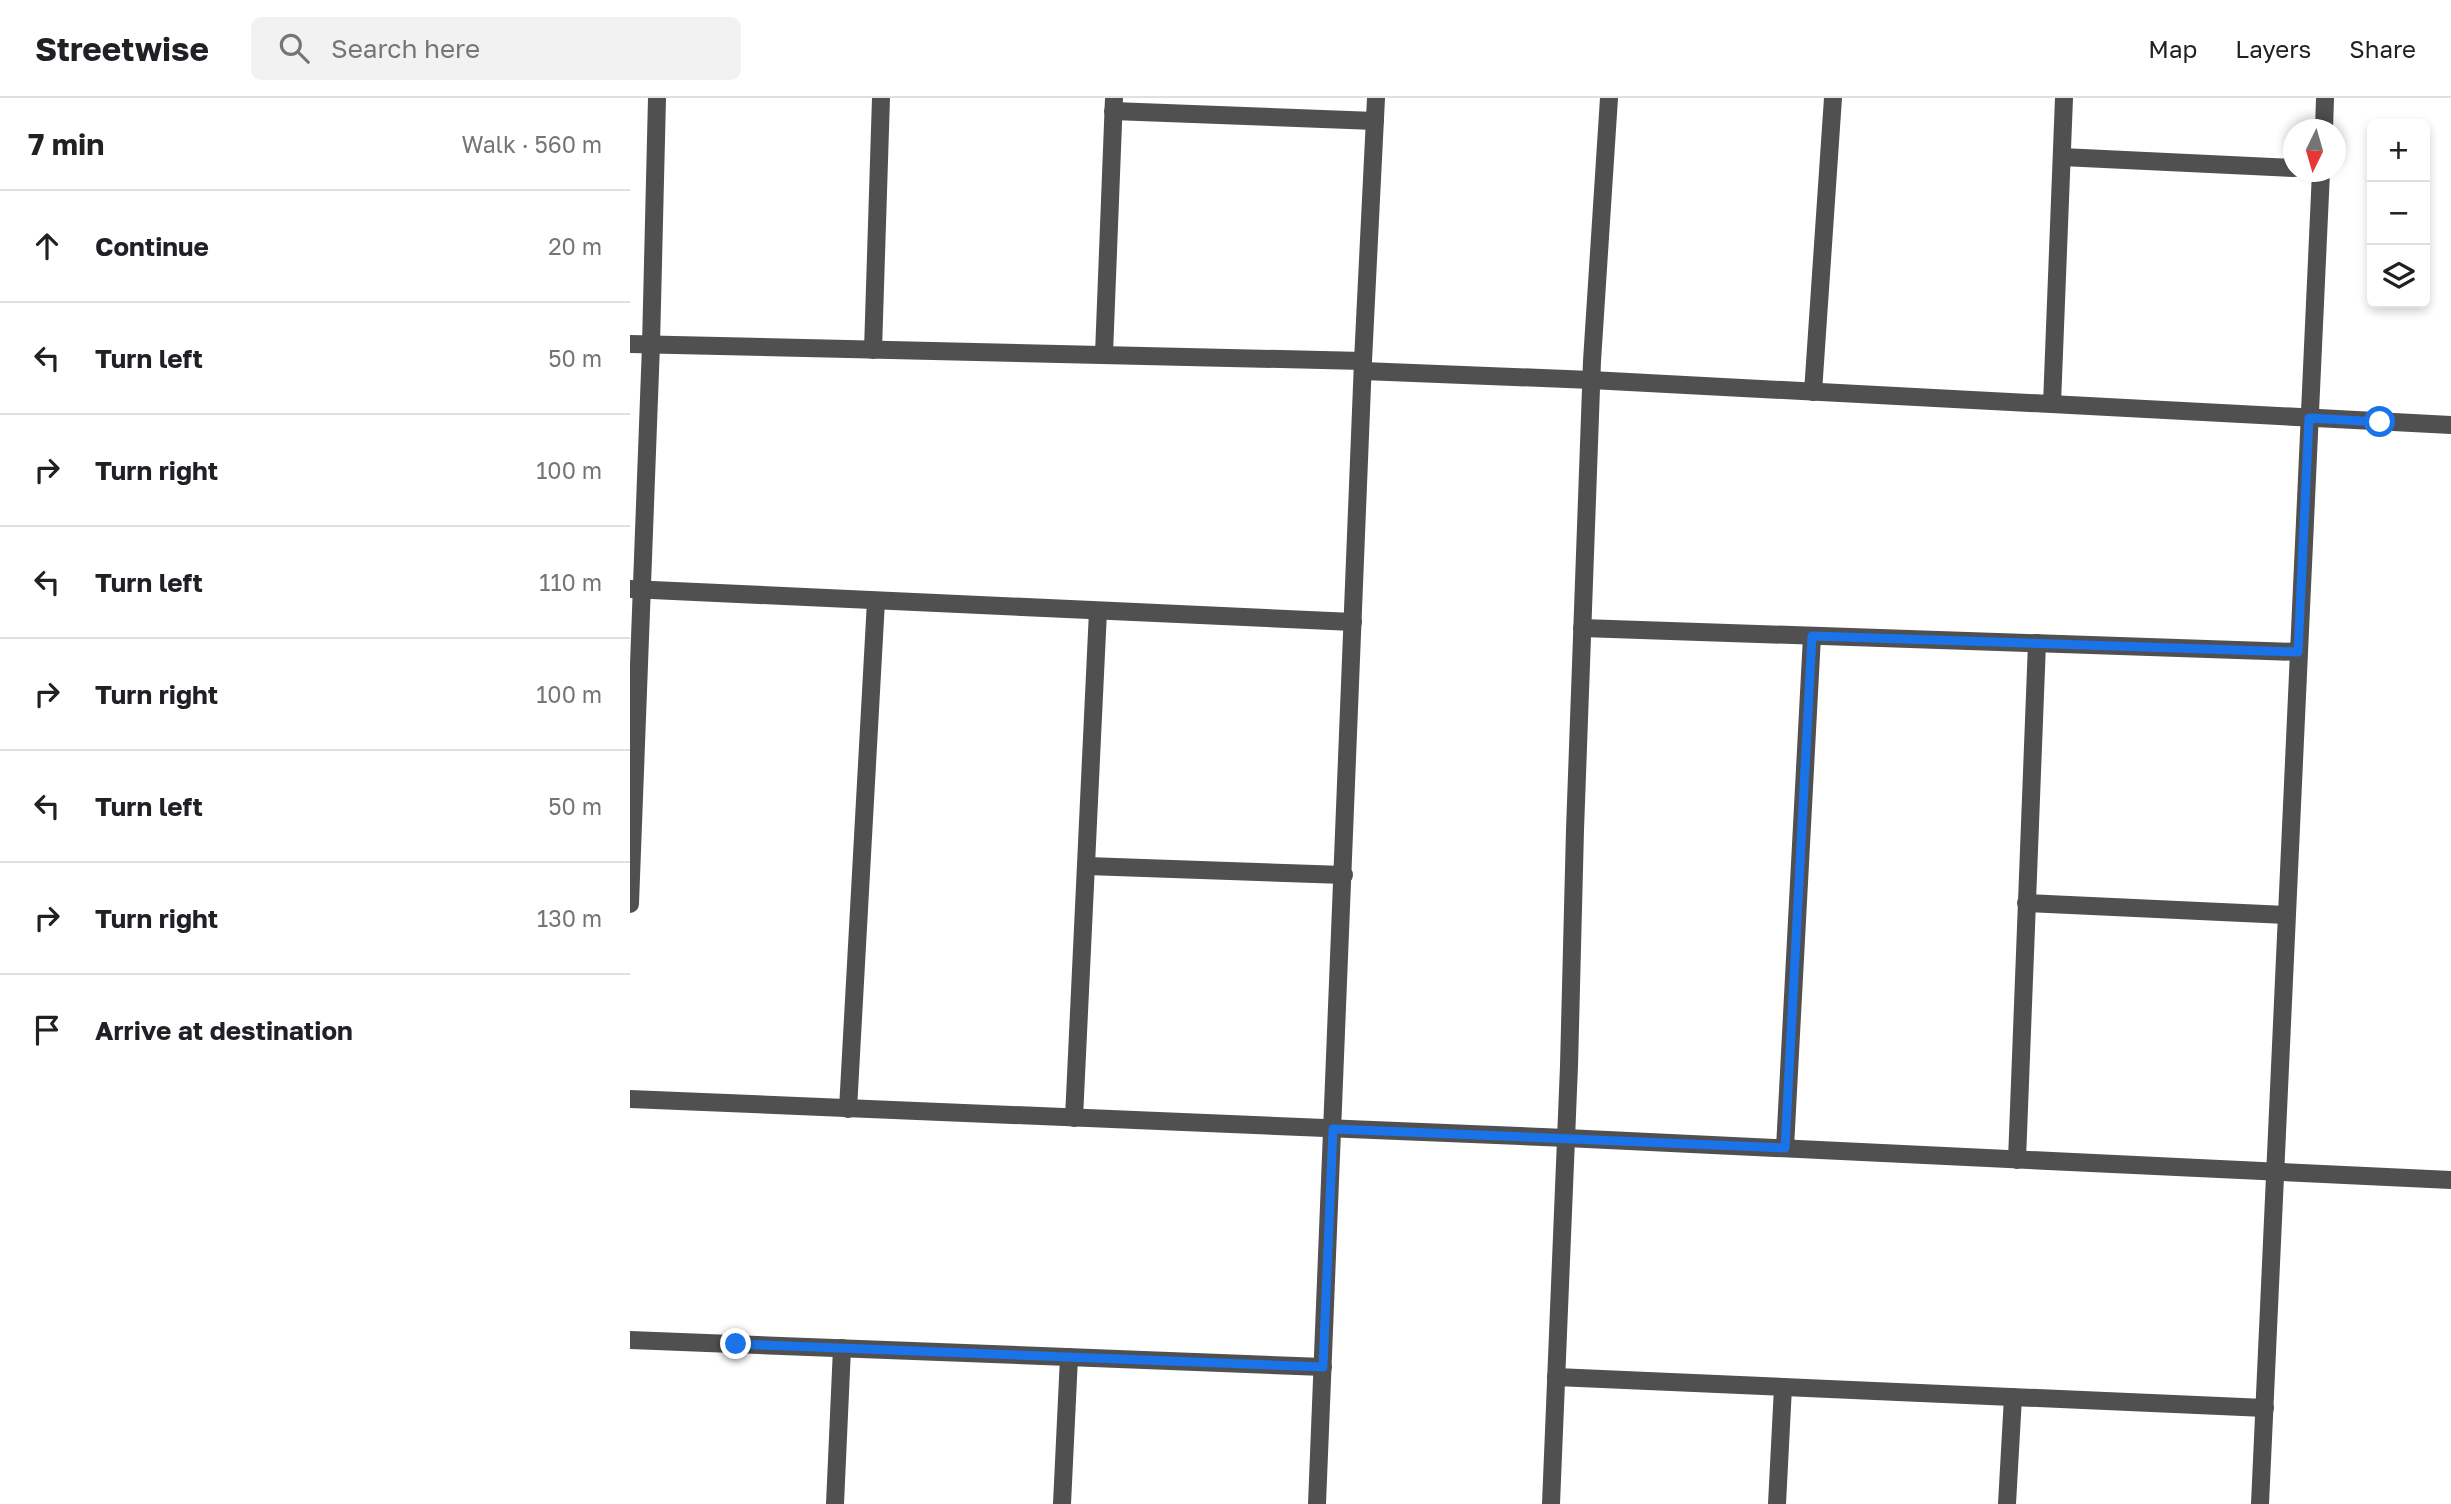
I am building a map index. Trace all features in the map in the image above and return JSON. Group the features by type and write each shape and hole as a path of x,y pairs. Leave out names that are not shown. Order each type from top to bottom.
{"street":[{"path":"630,904 636,589 652,345 657,98"},
{"path":"873,350 881,98"},
{"path":"1317,1504 1376,98"},
{"path":"1551,1504 1591,380 1609,98"},
{"path":"1813,392 1833,98"},
{"path":"2052,404 2064,98"},
{"path":"2324,119 2325,98"},
{"path":"1104,354 1114,105 1375,121"},
{"path":"2062,157 2283,167"},
{"path":"2260,1504 2321,182"},
{"path":"630,344 1104,354 2451,425"},
{"path":"636,589 1353,622"},
{"path":"849,1108 876,601"},
{"path":"1074,1118 1098,611"},
{"path":"1583,628 2298,652"},
{"path":"1785,1148 1812,636"},
{"path":"2017,1160 2037,643"},
{"path":"1087,866 1344,875"},
{"path":"2026,903 2286,915"},
{"path":"630,1100 1566,1138 2451,1180"},
{"path":"630,1340 1323,1367"},
{"path":"835,1504 842,1348"},
{"path":"1062,1504 1069,1357"},
{"path":"1556,1377 2265,1408"},
{"path":"1777,1504 1783,1387"},
{"path":"2007,1504 2013,1397"}],"route":[{"path":"736,1344 1323,1367 1333,1129 1785,1148 1812,636 2298,652 2309,418 2380,422"}]}
